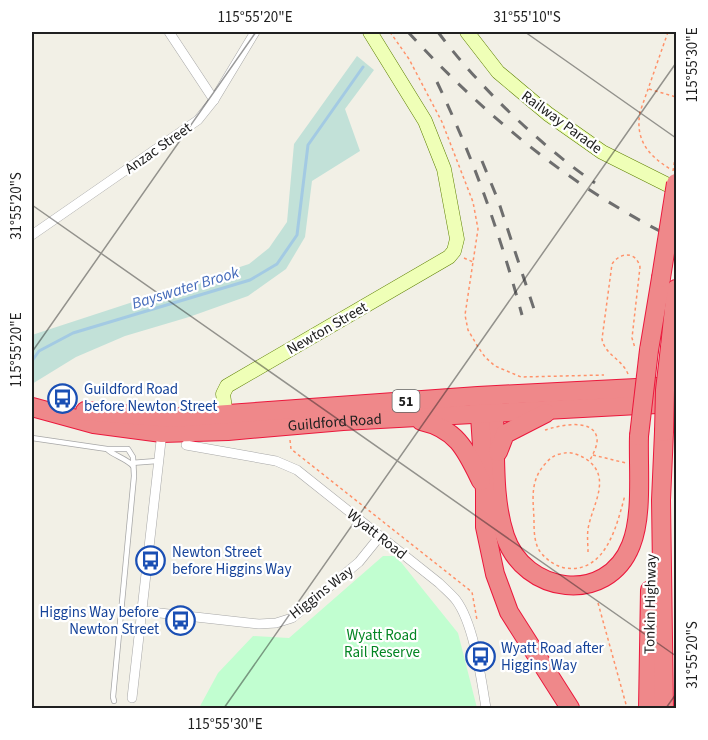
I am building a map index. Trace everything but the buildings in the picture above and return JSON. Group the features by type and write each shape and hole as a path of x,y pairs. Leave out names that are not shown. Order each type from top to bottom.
{"highway":[{"path":"487,404 505,537 517,558 534,574 547,581 564,585 583,585 603,578 614,569 631,546 637,515 644,350 661,278 673,176"},
{"name":"Tonkin Highway","path":"664,708 662,500 665,390 676,289"},
{"name":"Guildford Road","path":"226,422 487,404 676,386"},
{"name":"Guildford Road","path":"32,407 94,424 162,425 401,417 487,404 550,411 676,403"},
{"path":"487,404 485,527 495,574 509,612 570,708"},
{"path":"496,461 505,434 550,411"},
{"path":"401,417 436,425 454,436 468,455 485,491"},
{"name":"Tonkin Highway","path":"648,708 651,544 662,500"}],"street":[{"path":"169,32 214,100"},
{"name":"Anzac Street","path":"32,235 198,120 214,100 255,32"},
{"name":"Newton Street","path":"226,422 223,394 227,386 449,257 454,251 457,239 444,169 425,121 370,32"},
{"name":"Railway Parade","path":"467,32 498,72 548,114 602,152 676,189"},
{"path":"132,698 162,425"},
{"name":"Wyatt Road","path":"186,445 276,461 297,470 439,583 457,602 468,625 486,708"},
{"name":"Higgins Way","path":"142,611 259,624 276,623 292,618 359,562 380,536"}],"lane":[{"path":"32,438 107,449 128,449 132,453 133,465 114,701"},
{"path":"107,449 133,465 157,461"}],"path":[{"path":"668,32 640,112 639,129 650,154 673,176"},
{"path":"648,89 676,97"},
{"path":"621,375 628,375 624,366 606,349 602,339 612,264 615,259 624,255 637,259 640,267 632,338 633,344 644,350"},
{"path":"474,263 465,315 468,330 485,357 495,366 521,376 603,375"},
{"path":"539,432 554,427 575,425 588,427 596,435 597,441 589,461"},
{"path":"290,440 291,449 472,592 478,627"},
{"path":"588,552 588,530 600,495 597,471 589,461 572,453 554,456 540,470 532,489 535,539 539,550 555,565 572,568 585,567 603,552 612,537 625,493"},
{"path":"592,455 631,464"},
{"path":"598,603 627,708"}],"shaded area":[{"path":"357,56 374,70 345,109 360,151 312,181 305,237 286,269 248,296 125,336 76,357 32,384 32,335 249,264 269,248 287,222 294,144"}],"green space":[{"name":"Wyatt Road Rail Reserve","path":"383,556 396,556 458,633 477,708 199,708 218,673 253,636 289,638"}],"waterway":[{"name":"Bayswater Brook","path":"32,361 39,351 73,333 250,280 277,264 297,235 308,145 363,67"}],"railway":[{"path":"408,32 437,63 499,121 532,148 602,198 676,239"},
{"path":"438,32 471,73 511,114 553,151 595,183"},
{"path":"437,82 485,196 522,315"},
{"path":"482,161 498,200 534,309"}],"place":[{"name":"Guildford Road before Newton Street","path":"63,398"},
{"name":"Newton Street before Higgins Way","path":"151,561"},
{"name":"Higgins Way before Newton Street","path":"180,621"},
{"name":"Wyatt Road after Higgins Way","path":"480,657"}]}
